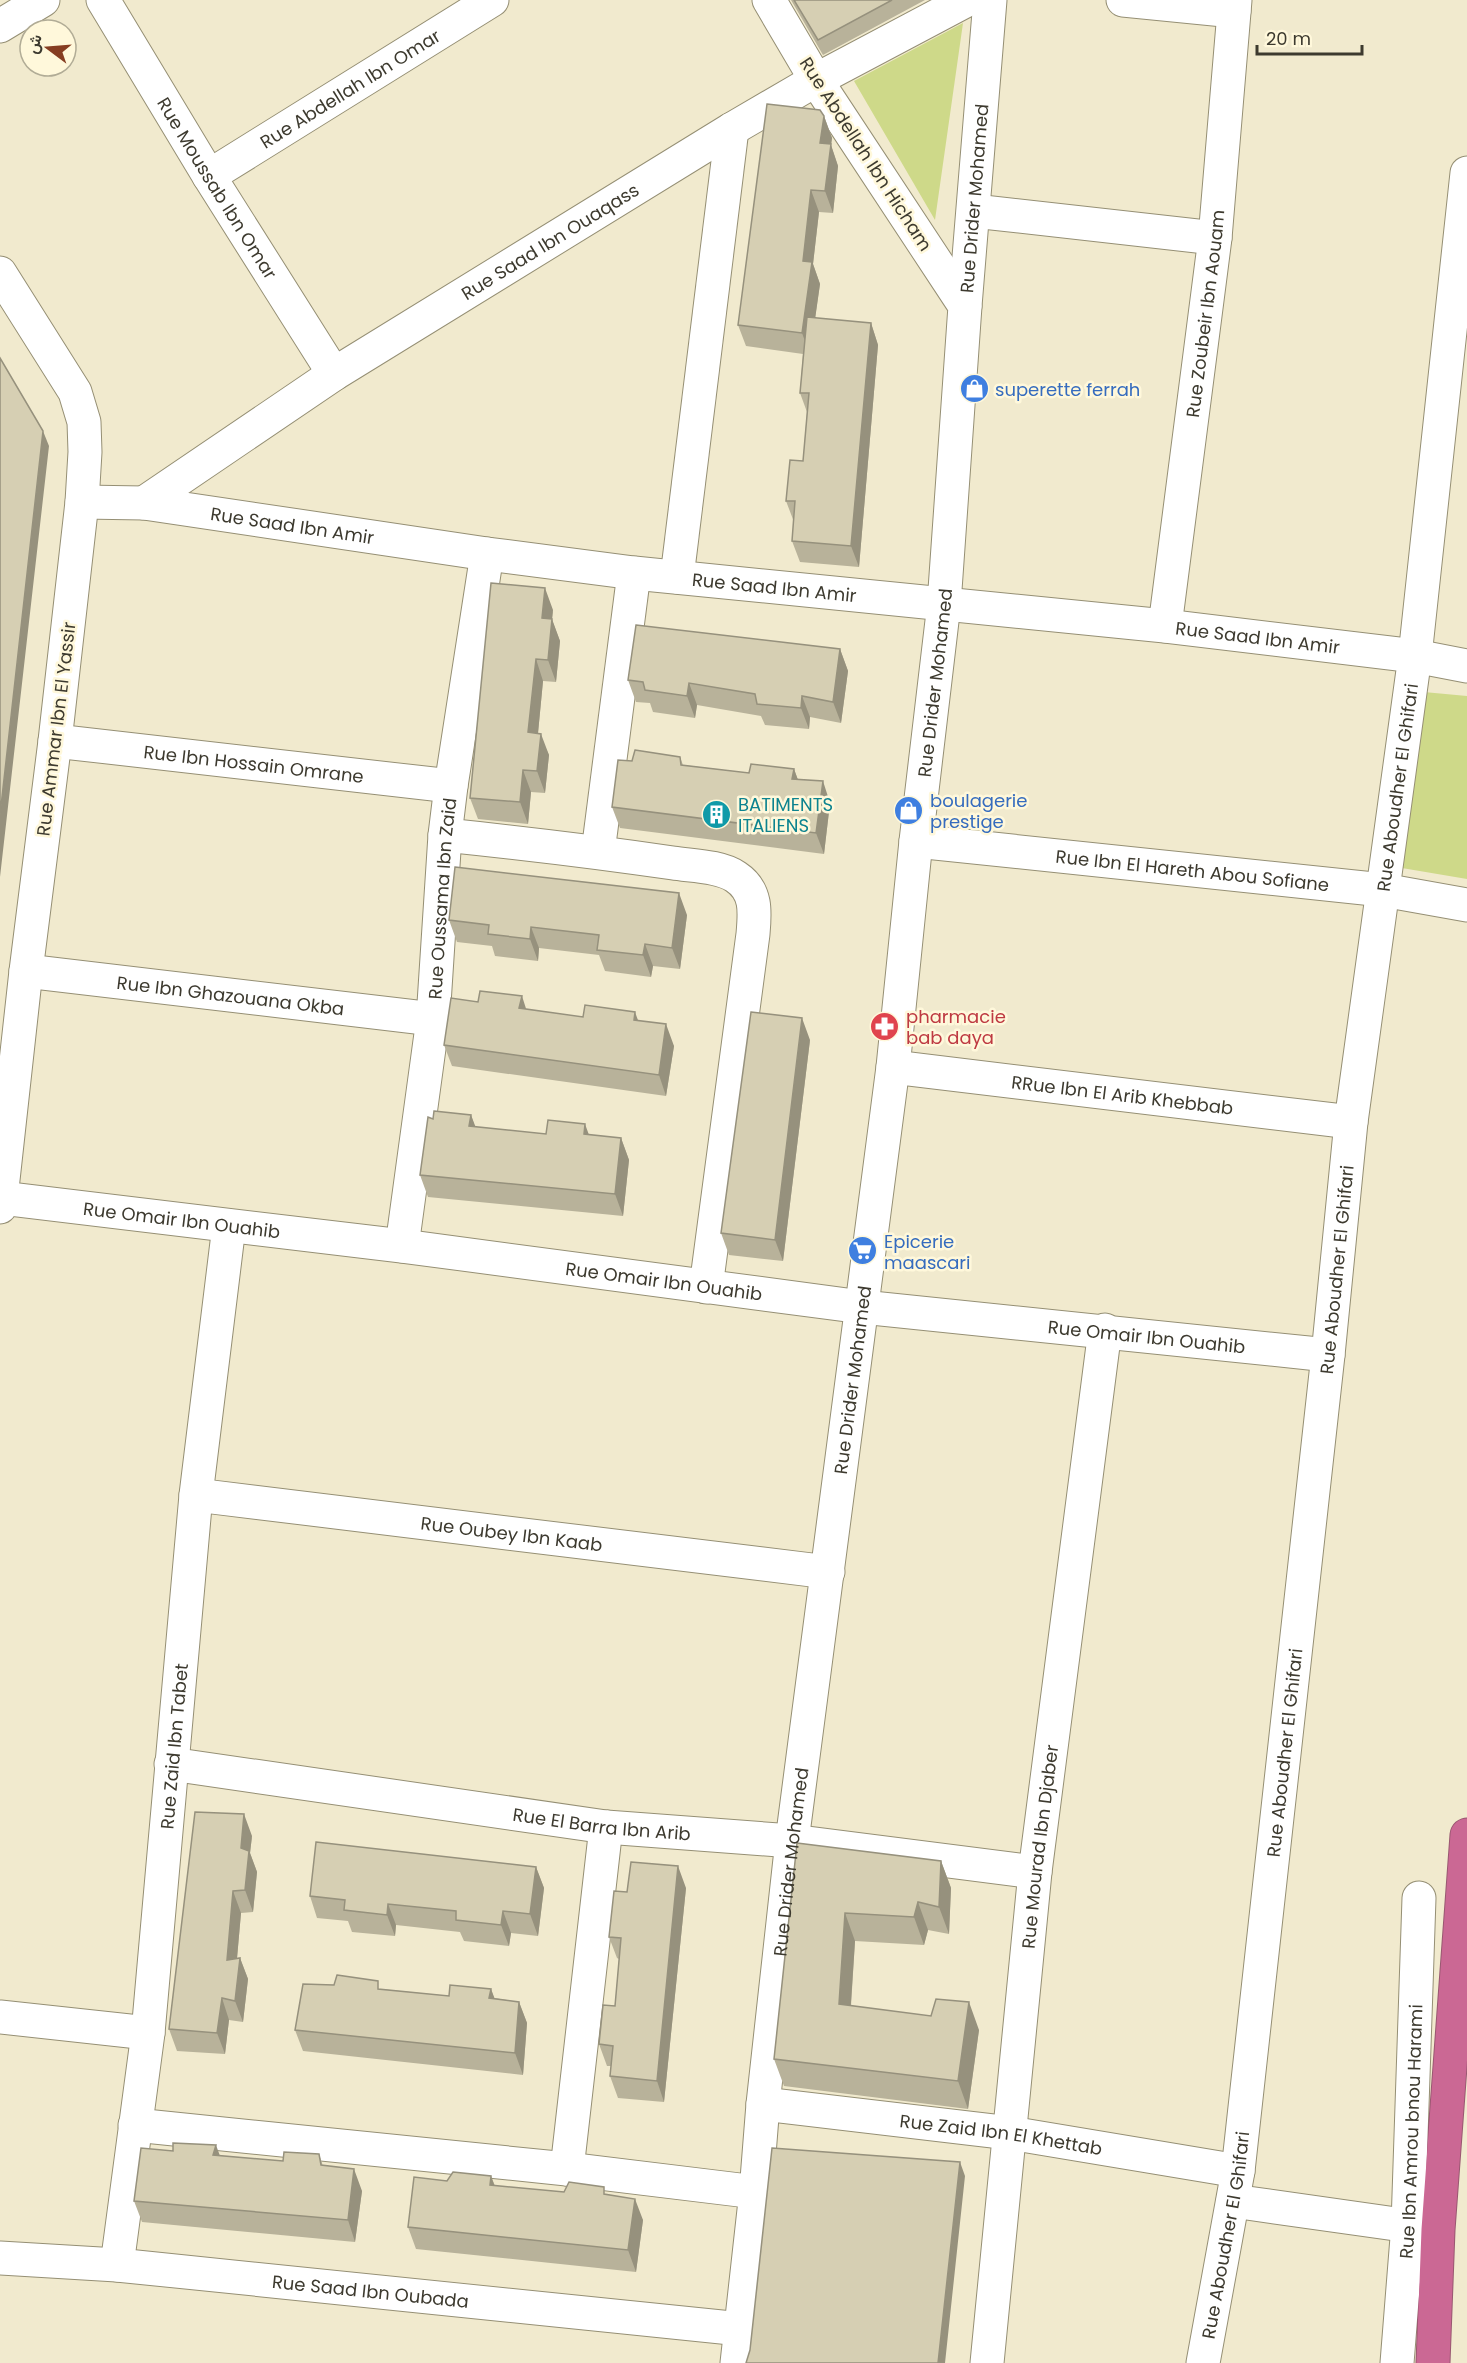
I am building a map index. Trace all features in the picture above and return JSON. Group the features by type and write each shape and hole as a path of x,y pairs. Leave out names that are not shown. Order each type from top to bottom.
{"highway":[{"path":"1433,2363 1423,2228 1467,1835"}],"street":[{"path":"0,26 43,0"},
{"name":"Rue Moussab Ibn Omar","path":"103,0 209,176 334,374"},
{"name":"Rue Abdellah Ibn Omar","path":"209,176 492,0"},
{"name":"Rue Abdellah Ibn Hicham","path":"770,0 816,80 965,306"},
{"name":"Rue Saad Ibn Ouaqass","path":"144,503 334,374 732,129 816,80 967,0"},
{"name":"Rue Drider Mohamed","path":"737,2363 792,1842 893,1067 916,841 944,604 990,0"},
{"path":"1123,0 1235,5"},
{"name":"Rue Zoubeir Ibn Aouam","path":"1165,626 1215,238 1235,5"},
{"path":"677,577 732,129"},
{"name":"Rue Aboudher El Ghifari","path":"1203,2363 1235,2186 1328,1354 1351,1122 1414,656 1467,173"},
{"path":"974,211 1215,238"},
{"name":"Rue Ammar Ibn El Yassir","path":"0,273 75,392 84,422 85,452 82,502 56,741 26,971 1,1202"},
{"name":"Rue Saad Ibn Amir","path":"82,502 144,503 487,554 634,573 1165,626 1414,656 1467,666"},
{"name":"Rue Oussama Ibn Zaid","path":"402,1246 433,1019 451,786 487,554"},
{"path":"598,852 634,573"},
{"name":"Rue Ibn Hossain Omrane","path":"56,741 451,786"},
{"path":"446,835 598,852 729,873 737,877 753,896 755,911 753,934 706,1287"},
{"name":"Rue Ibn El Hareth Abou Sofiane","path":"916,841 1383,890 1467,905"},
{"name":"Rue Ibn Ghazouana Okba","path":"26,971 433,1019"},
{"name":"RRue Ibn El Arib Khebbab","path":"893,1067 1351,1122"},
{"name":"Rue Omair Ibn Ouahib","path":"1,1202 402,1246 862,1307 1328,1354"},
{"name":"Rue Zaid Ibn Tabet","path":"117,2265 148,2033 196,1495 229,1226"},
{"name":"Rue Mourad Ibn Djaber","path":"987,2363 1035,1872 1105,1330"},
{"name":"Rue Oubey Ibn Kaab","path":"196,1495 828,1572"},
{"name":"Rue El Barra Ibn Arib","path":"171,1764 606,1827 792,1842 1035,1872"},
{"path":"567,2169 606,1827"},
{"name":"Rue Ibn Amrou bnou Harami","path":"1397,2363 1423,2228 1419,1898"},
{"path":"0,2017 148,2033"},
{"name":"Rue Zaid Ibn El Khettab","path":"763,2104 1010,2133 1423,2228"},
{"path":"135,2125 567,2169 756,2192"},
{"name":"Rue Saad Ibn Oubada","path":"0,2259 117,2265 741,2329"}],"green space":[{"path":"963,23 935,220 854,81"},
{"path":"1413,691 1467,696 1467,879 1390,866"}],"building":[{"path":"794,0 892,0 818,40"},
{"path":"767,104 820,110 824,116 820,143 831,144 825,191 811,190 803,261 812,262 802,333 738,325"},
{"path":"807,317 871,323 851,546 792,541 795,501 786,501 790,460 803,461 809,393 800,393"},
{"path":"0,358 43,431 0,815"},
{"path":"491,583 545,588 542,618 552,619 548,660 536,659 528,732 541,734 537,771 523,770 520,802 470,798"},
{"path":"636,625 840,649 833,702 802,696 801,708 757,704 755,694 689,683 687,696 645,690 643,682 628,680"},
{"path":"635,750 680,757 681,765 749,773 751,764 794,769 792,779 823,781 816,833 612,807 618,760 632,761"},
{"path":"455,867 679,893 672,948 645,944 643,955 597,950 599,935 531,927 530,939 488,934 489,925 449,920"},
{"path":"480,991 522,996 519,1008 583,1017 585,1005 635,1012 634,1020 666,1024 659,1075 444,1045 451,998 478,1002"},
{"path":"751,1012 802,1018 775,1240 721,1233"},
{"path":"434,1111 471,1115 469,1126 546,1134 548,1120 585,1124 584,1134 621,1138 615,1194 420,1175 428,1117 433,1119"},
{"path":"195,1812 244,1814 241,1848 249,1851 245,1890 233,1891 227,1960 240,1958 235,2001 222,1998 217,2033 169,2029"},
{"path":"316,1842 536,1867 530,1914 503,1911 501,1925 456,1920 456,1911 388,1904 387,1915 344,1910 345,1900 310,1896"},
{"path":"797,1843 941,1861 939,1907 918,1902 914,1917 845,1913 839,2004 931,2016 936,1999 969,2002 958,2081 774,2059"},
{"path":"631,1862 678,1866 657,2081 610,2076 613,2046 599,2044 603,2005 615,2006 621,1938 609,1937 614,1891 627,1892"},
{"path":"337,1975 378,1981 378,1989 449,1996 450,1985 491,1989 489,1998 519,2002 515,2053 295,2030 303,1984 334,1985"},
{"path":"173,2143 216,2145 213,2155 283,2161 284,2152 319,2154 321,2165 354,2169 348,2220 134,2201 141,2148 173,2151"},
{"path":"772,2148 960,2162 938,2363 746,2363 750,2350"},
{"path":"453,2172 491,2176 490,2185 564,2192 569,2182 604,2187 604,2194 635,2199 628,2250 408,2227 414,2177 447,2181"}],"place":[{"name":"superette ferrah","path":"974,389"},
{"name":"boulagerie prestige","path":"909,810"},
{"name":"BATIMENTS ITALIENS","path":"717,814"},
{"name":"pharmacie bab daya","path":"885,1026"},
{"name":"Epicerie maascari","path":"863,1251"}]}
